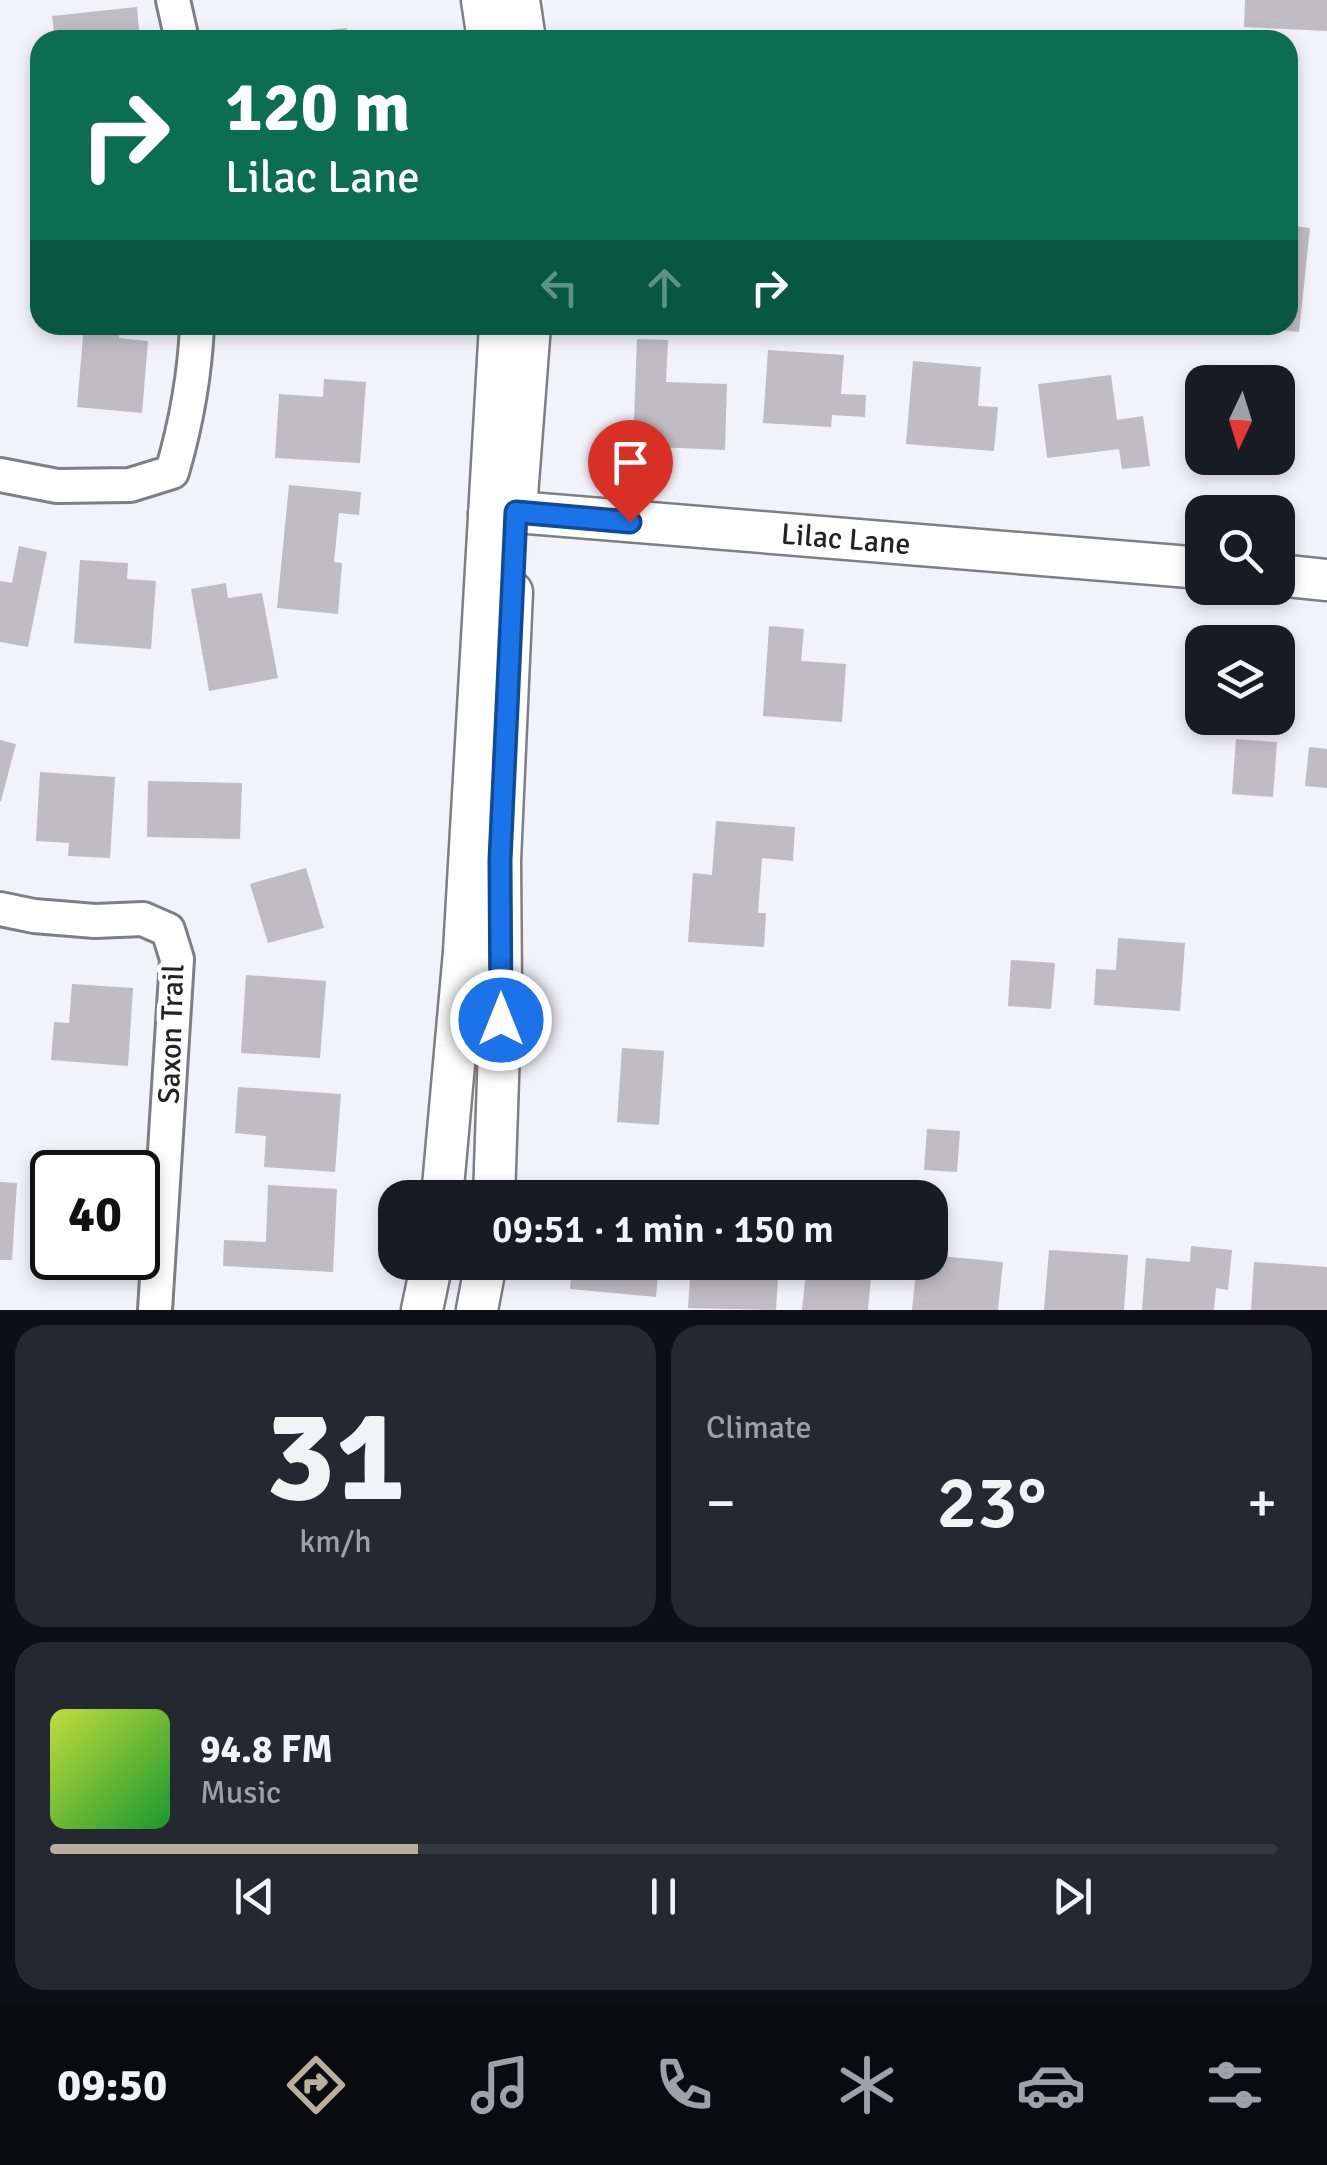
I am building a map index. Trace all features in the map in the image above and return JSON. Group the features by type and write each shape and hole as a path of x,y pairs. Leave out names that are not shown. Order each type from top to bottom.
{"street":[{"path":"173,0 180,30"},
{"path":"482,0 486,30"},
{"path":"519,0 524,30"},
{"path":"0,475 57,486 130,485 172,472 196,364 197,335"},
{"path":"444,1180 462,972 488,796 502,513 500,335"},
{"path":"502,513 529,335"},
{"name":"Lilac Lane","path":"502,513 1185,567"},
{"path":"1295,577 1327,580"},
{"path":"488,796 500,860 500,1060 495,1180"},
{"name":"Saxon Trail","path":"0,909 95,921 142,919 168,930 178,959 155,1310"},
{"path":"422,1310 428,1280"},
{"path":"477,1310 483,1280"}],"building":[{"path":"1245,0 1327,0 1327,31 1244,27"},
{"path":"137,7 139,30 54,30 52,16"},
{"path":"1298,226 1310,228 1298,332"},
{"path":"83,335 119,335 148,341 142,413 77,407"},
{"path":"637,339 668,340 666,382 727,384 725,450 633,446"},
{"path":"768,350 844,355 841,394 866,395 865,417 832,415 831,427 763,423"},
{"path":"913,361 981,367 978,406 998,407 994,451 906,444"},
{"path":"1111,375 1117,420 1143,416 1150,466 1122,469 1119,449 1047,458 1038,384"},
{"path":"324,379 366,382 360,463 275,458 279,394 323,397"},
{"path":"289,485 361,492 359,515 339,513 334,562 342,563 338,614 277,608"},
{"path":"19,546 47,552 28,647 0,642 0,581 12,583"},
{"path":"80,560 128,563 127,579 156,581 151,649 74,643"},
{"path":"226,583 228,598 262,593 278,678 209,691 191,589"},
{"path":"769,626 804,629 801,661 846,664 842,722 763,716"},
{"path":"1236,739 1277,742 1273,797 1232,794"},
{"path":"0,740 16,744 1,801 0,801"},
{"path":"1309,747 1327,749 1327,788 1305,786"},
{"path":"40,772 115,777 110,858 68,856 69,843 36,841"},
{"path":"148,781 242,783 240,839 147,837"},
{"path":"716,821 795,827 793,861 762,858 758,913 766,913 764,947 688,942 693,873 712,875"},
{"path":"306,868 324,928 268,943 250,884"},
{"path":"1118,938 1185,943 1180,1011 1094,1005 1096,969 1116,970"},
{"path":"1011,960 1055,963 1051,1009 1008,1006"},
{"path":"246,975 326,981 320,1058 241,1053"},
{"path":"72,984 133,988 128,1066 51,1060 54,1022 69,1023"},
{"path":"622,1048 664,1051 659,1125 617,1122"},
{"path":"238,1087 341,1094 335,1172 264,1167 266,1136 235,1133"},
{"path":"927,1129 960,1131 957,1172 924,1170"},
{"path":"0,1182 17,1183 12,1260 0,1260"},
{"path":"268,1185 337,1189 333,1272 223,1266 224,1240 266,1242"},
{"path":"1191,1246 1232,1250 1228,1290 1216,1288 1214,1310 1142,1310 1146,1258 1190,1262"},
{"path":"1049,1250 1128,1255 1124,1310 1044,1310"},
{"path":"948,1257 1003,1262 998,1310 912,1310 915,1280 948,1280"},
{"path":"1254,1262 1327,1267 1327,1310 1251,1310"},
{"path":"571,1280 657,1280 656,1297 570,1289"},
{"path":"690,1280 778,1280 776,1310 688,1308"},
{"path":"805,1280 871,1280 868,1310 802,1310"}],"route":[{"path":"501,1020 500,860 516,512 630,522"}]}
